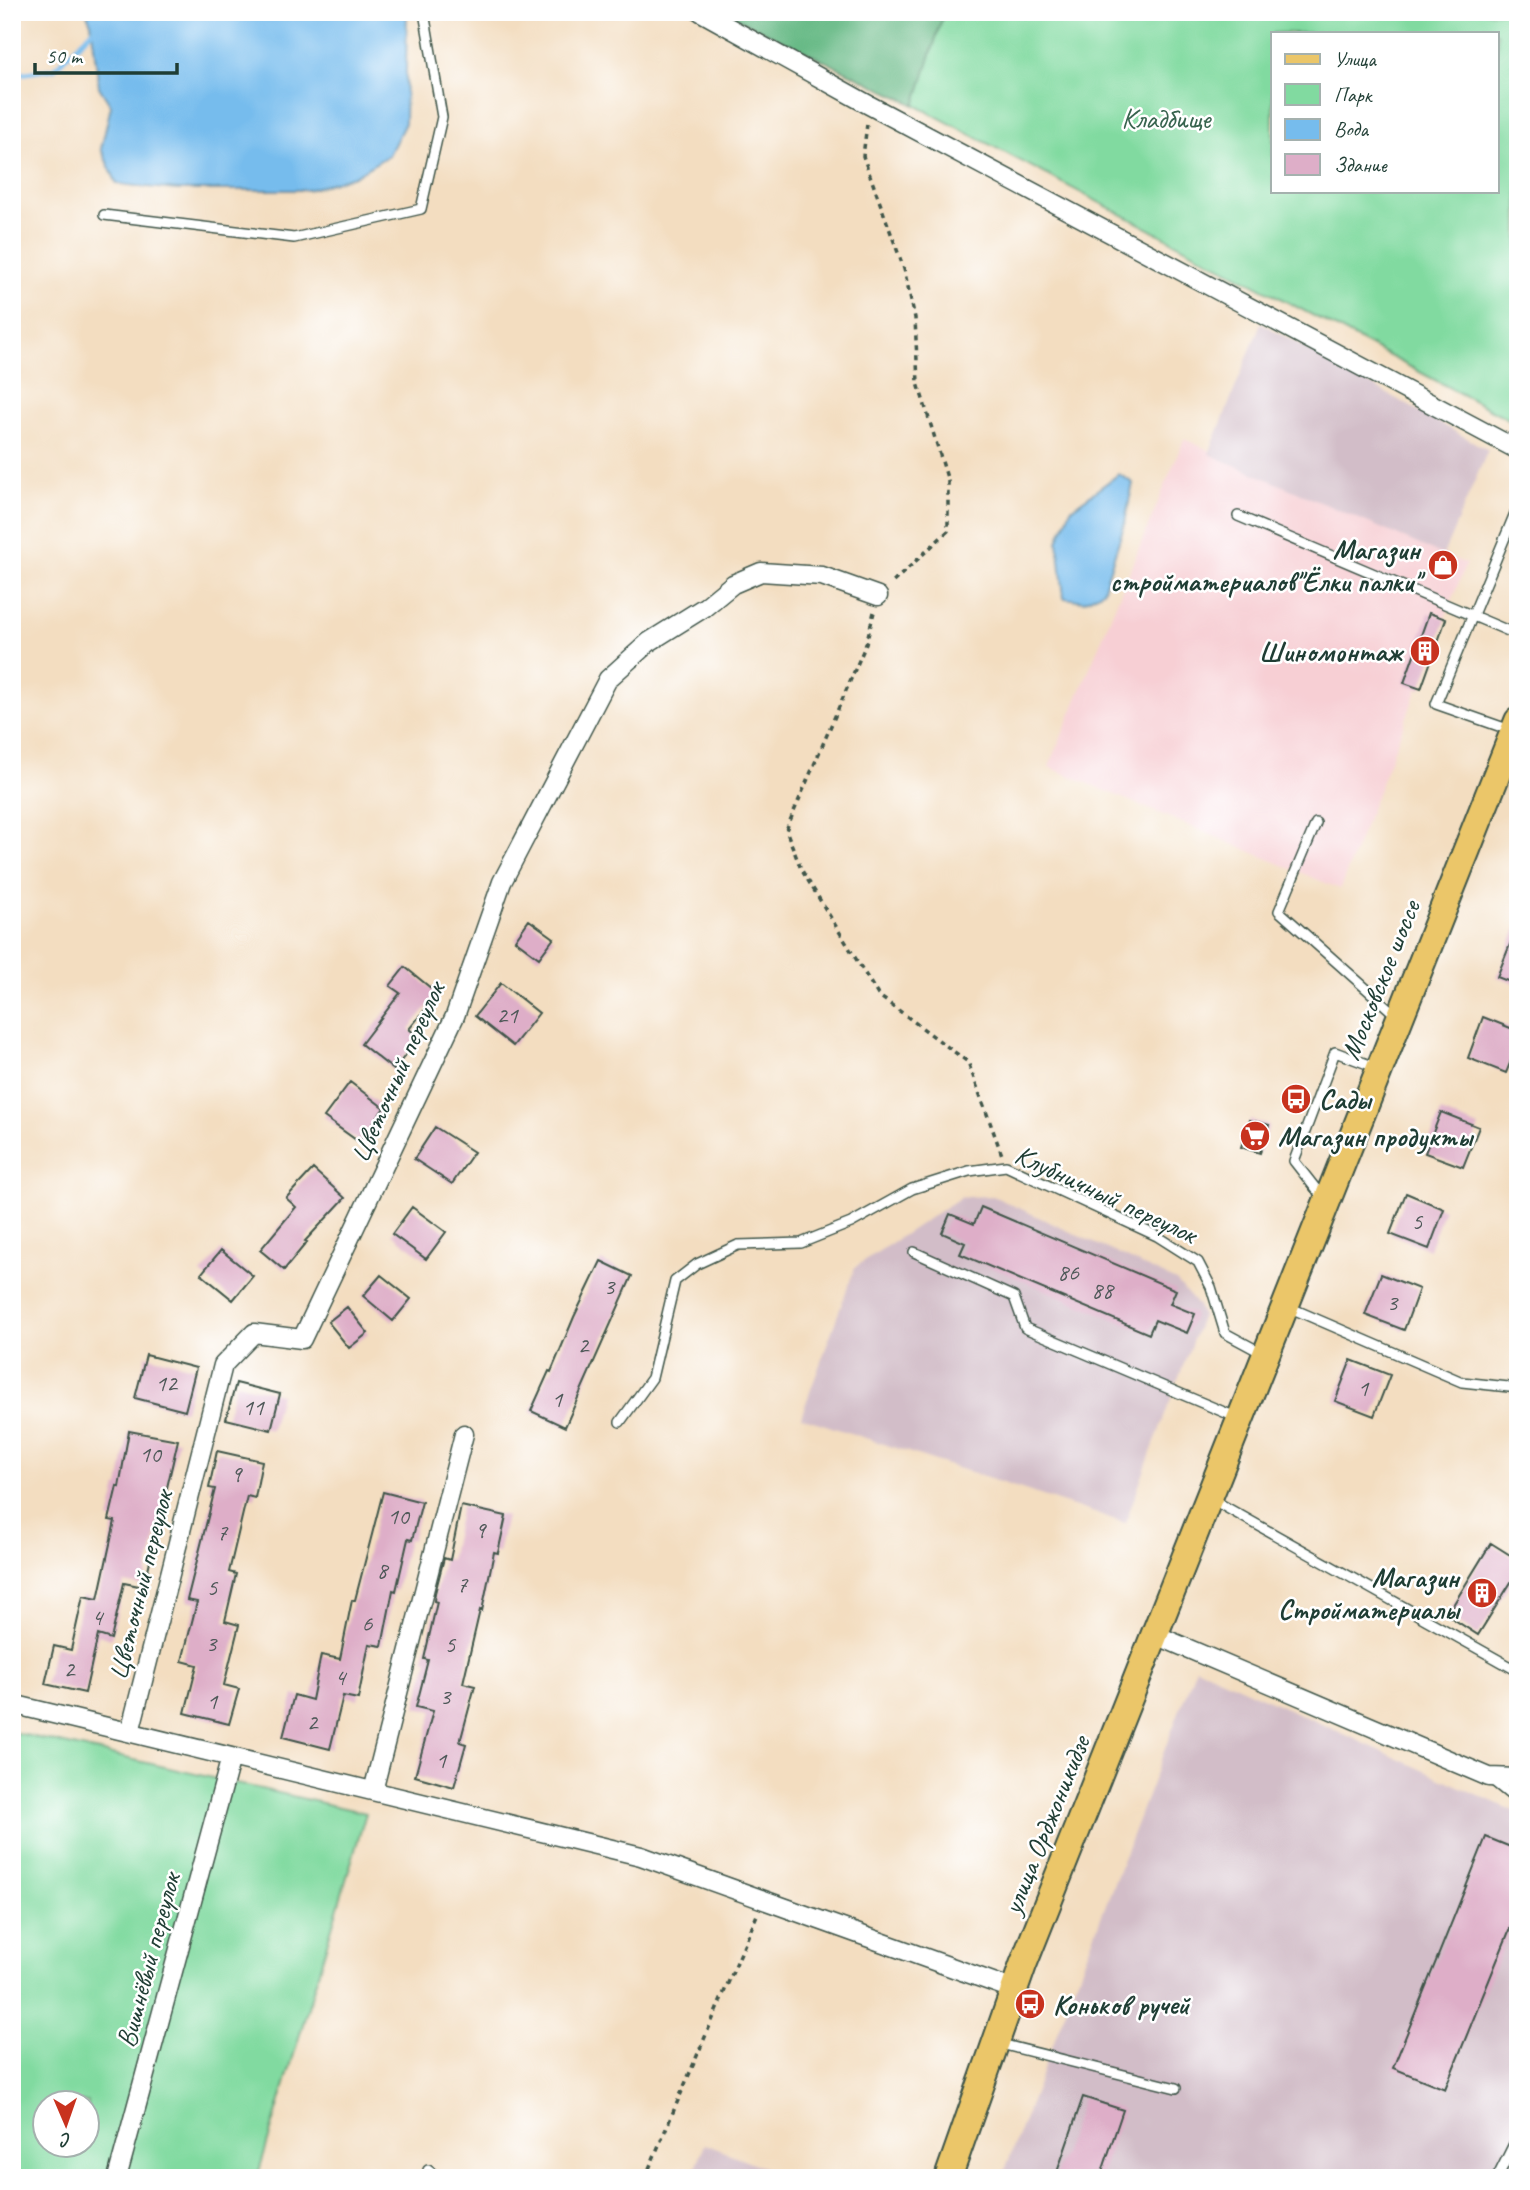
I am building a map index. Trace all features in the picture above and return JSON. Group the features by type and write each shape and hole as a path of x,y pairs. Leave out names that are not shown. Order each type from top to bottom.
{"main road":[{"name":"Московское шоссе","path":"1208,1497 1516,726"},
{"name":"улица Орджоникидзе","path":"948,2178 1014,1990 1156,1635 1208,1497"}],"street":[{"path":"701,12 869,105 1518,450"},
{"name":"Цветочный переулок","path":"130,1732 223,1365 254,1333 302,1339 455,1016 502,882 607,679 649,642 705,607 733,584 761,572 822,576 878,596"},
{"path":"373,1791 464,1434"},
{"path":"1156,1635 1489,1777 1518,1778"},
{"path":"12,1704 641,1856 1014,1990"},
{"name":"Вишнёвый переулок","path":"117,2178 231,1757"}],"lane":[{"path":"104,215 294,238 421,209 442,117 424,12"},
{"path":"1516,726 1436,704 1518,506"},
{"path":"1237,516 1518,635"},
{"path":"1316,823 1279,911 1399,1018"},
{"path":"1326,1201 1294,1161 1335,1052 1379,1068"},
{"name":"Клубничный переулок","path":"620,1422 652,1378 675,1281 697,1264 737,1245 801,1243 851,1223 912,1189 969,1171 1006,1166 1157,1236 1198,1262 1211,1287 1226,1333 1265,1355"},
{"path":"914,1252 1014,1297 1025,1328 1240,1418"},
{"path":"1285,1305 1462,1382 1518,1388"},
{"path":"1208,1497 1518,1671"},
{"path":"1489,1777 1518,1801"},
{"path":"996,2042 1176,2088"},
{"path":"1497,2178 1518,2136"},
{"path":"428,2170 438,2178"}],"path":[{"path":"869,105 863,156 904,268 915,318 918,383 948,481 948,531 878,596 866,645 786,830 801,869 878,995 968,1062 1006,1166"},
{"path":"645,2178 763,1900"}],"shaded area":[{"path":"1261,323 1488,450 1443,555 1209,454"},
{"path":"1184,439 1466,564 1340,889 1049,767"},
{"path":"993,1196 1176,1281 1198,1306 1202,1315 1125,1523 801,1417 855,1267 961,1197"},
{"path":"1196,1667 1518,1813 1518,2178 1002,2178"},
{"path":"705,2144 791,2178 692,2178"}],"green space":[{"path":"724,12 944,12 915,105"},
{"name":"Кладбище","path":"944,12 1518,12 1518,424 915,105"},
{"path":"12,1732 366,1813 257,2178 12,2178"}],"water":[{"path":"86,12 407,12 405,123 389,155 354,176 308,190 177,190 117,184 101,149 111,106 99,87 91,23"},
{"path":"1119,474 1133,483 1125,522 1103,591 1084,601 1064,598 1058,541 1071,509"}],"building":[{"name":"Шиномонтаж","path":"1429,613 1446,619 1421,689 1404,683"},
{"path":"529,920 554,938 539,958 515,940"},
{"path":"1518,927 1518,985 1497,977"},
{"path":"405,967 438,994 409,1029 419,1037 394,1070 361,1044 400,993 390,986"},
{"path":"501,983 539,1013 513,1046 475,1016"},
{"path":"1483,1017 1518,1031 1518,1043 1506,1073 1468,1058"},
{"path":"350,1082 384,1108 359,1142 324,1117"},
{"path":"1441,1112 1479,1127 1463,1167 1425,1153"},
{"name":"Магазин продукты","path":"1250,1120 1269,1125 1260,1153 1241,1147"},
{"path":"435,1127 474,1152 452,1184 414,1159"},
{"path":"313,1169 345,1198 305,1241 307,1242 284,1270 260,1250 296,1207 286,1198"},
{"path":"1406,1193 1444,1209 1429,1249 1390,1234"},
{"path":"412,1207 446,1232 426,1259 392,1234"},
{"path":"981,1207 1176,1290 1170,1304 1195,1314 1187,1333 1155,1320 1149,1334 960,1254 965,1243 942,1233 950,1214 974,1224"},
{"path":"221,1250 253,1276 233,1300 201,1274"},
{"path":"601,1261 632,1276 565,1427 531,1411"},
{"path":"1381,1274 1419,1289 1404,1330 1365,1315"},
{"path":"381,1275 411,1299 393,1321 363,1296"},
{"path":"347,1307 368,1333 349,1348 328,1322"},
{"path":"146,1355 196,1368 185,1411 135,1398"},
{"path":"1351,1360 1390,1375 1374,1416 1335,1401"},
{"path":"236,1383 280,1394 271,1430 226,1419"},
{"path":"129,1431 178,1440 144,1587 124,1583 111,1639 98,1635 85,1693 45,1684 54,1646 71,1650 83,1596 98,1599 115,1521 109,1520 117,1486 119,1487"},
{"path":"217,1451 262,1461 255,1498 247,1496 229,1572 236,1574 225,1621 239,1625 224,1685 239,1689 229,1724 185,1713 197,1665 182,1661 197,1602 187,1600 215,1489 209,1488"},
{"path":"383,1492 422,1502 412,1540 408,1539 396,1591 393,1590 382,1646 369,1644 358,1699 343,1696 330,1749 283,1737 294,1695 312,1700 321,1655 340,1659 352,1600 355,1600"},
{"path":"461,1506 506,1516 498,1553 494,1552 463,1683 475,1686 460,1742 466,1744 454,1787 415,1776 433,1711 416,1707 428,1660 424,1659 437,1602 434,1601 435,1593 444,1558 450,1560"},
{"name":"Магазин Стройматериалы","path":"1491,1543 1518,1560 1518,1571 1478,1635 1447,1615"},
{"path":"1486,1837 1518,1850 1518,1909 1445,2089 1393,2068"},
{"path":"1083,2097 1123,2110 1100,2178 1055,2178"}],"waterway":[{"path":"12,75 54,69 96,27"}],"place":[{"name":"Магазин стройматериалов\"Ёлки палки\"","path":"1443,565"},
{"name":"Шиномонтаж","path":"1425,651"},
{"name":"Сады","path":"1296,1099"},
{"name":"Магазин продукты","path":"1255,1136"},
{"name":"Магазин Стройматериалы","path":"1482,1593"},
{"name":"Коньков ручей","path":"1030,2004"}]}
